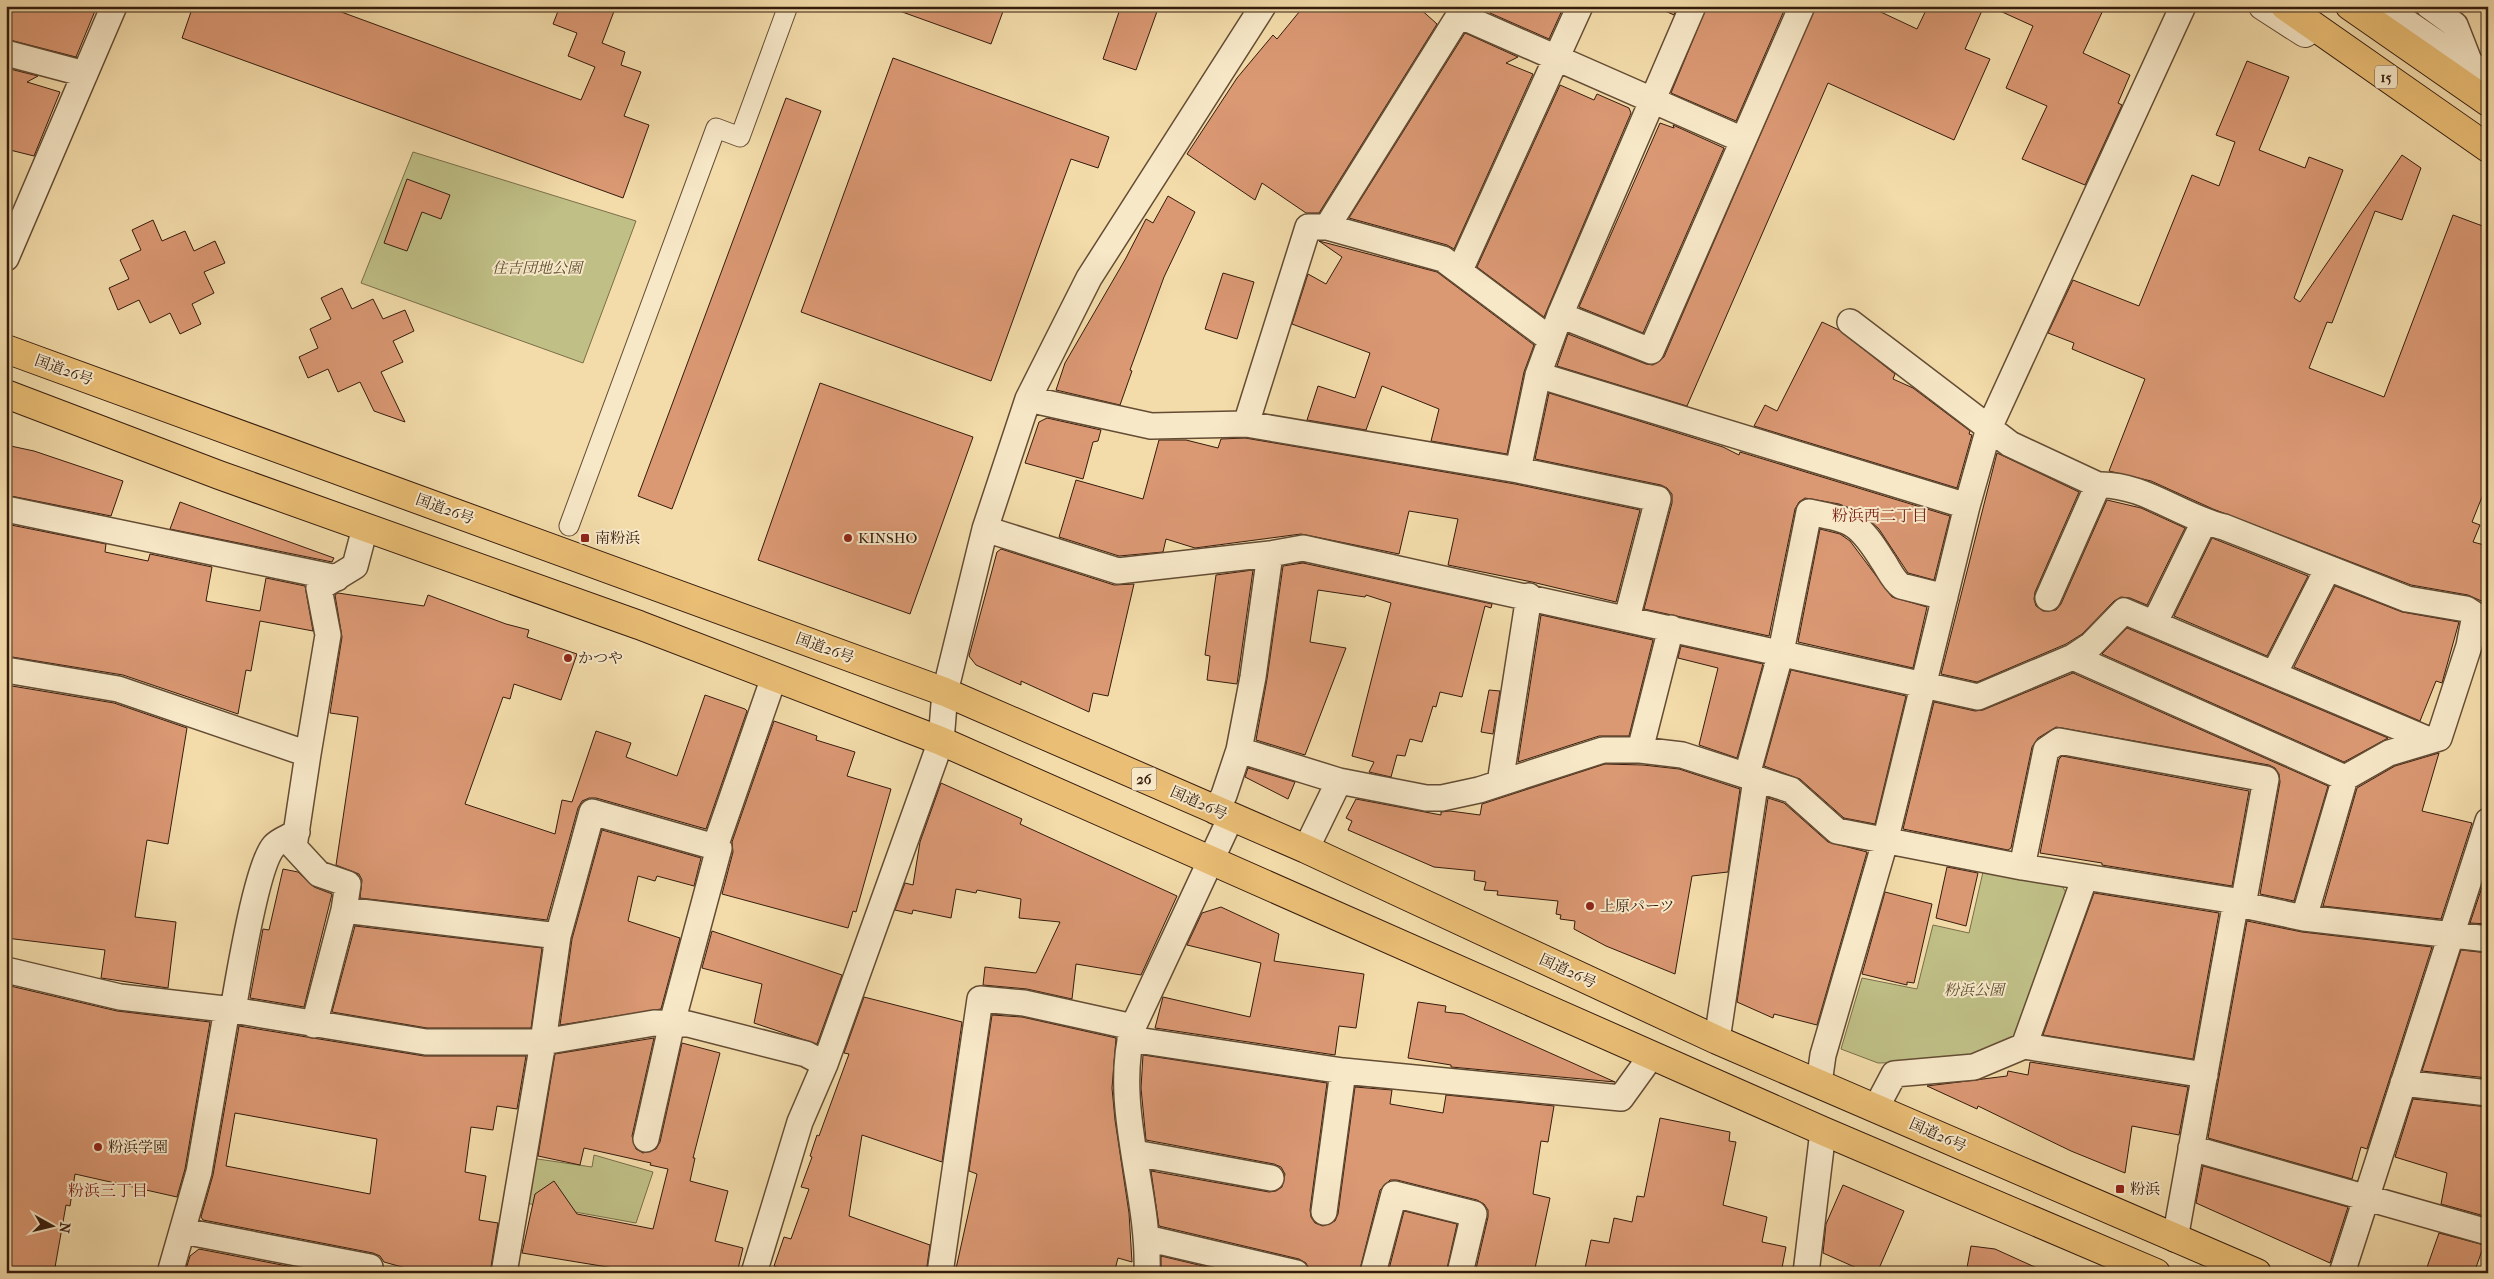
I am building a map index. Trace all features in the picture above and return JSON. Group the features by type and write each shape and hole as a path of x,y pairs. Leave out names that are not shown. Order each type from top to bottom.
{"highway":[{"name":"15","path":"2285,6 2488,148"},
{"name":"15","path":"2350,6 2488,102"},
{"name":"国道26号","path":"6,349 945,692 1306,849 1717,1040 2257,1273"},
{"path":"6,394 219,475 640,626 940,741 1823,1131 2156,1273"}],"street":[{"path":"6,258 114,6"},
{"path":"569,526 716,128 740,137 788,6"},
{"path":"754,1273 800,1122 825,1064 940,741 945,692 985,530 1028,399 1089,278 1263,6"},
{"path":"1460,270 1580,6"},
{"path":"1518,470 1538,375 1550,339 1693,6"},
{"path":"1560,315 1651,351 1802,6"},
{"path":"1819,1083 1823,1055 1885,842 1967,506 1989,428 2182,6"},
{"path":"2263,6 2381,82 2488,158"},
{"path":"2383,6 2480,71"},
{"path":"2429,6 2455,25 2480,71"},
{"path":"1327,227 1463,11 1557,58 1743,140"},
{"path":"6,53 85,74"},
{"path":"1246,424 1308,226 1327,227 1443,259 1550,339"},
{"path":"1850,322 2010,444 2098,485 2110,484 2129,488 2204,522 2224,527 2407,599 2466,609 2482,617 2469,646 2439,738 2388,753 2346,778 2304,918"},
{"path":"1538,375 1967,506"},
{"path":"1028,399 1151,426 1246,424 1518,470 1658,499 1627,618"},
{"path":"2048,598 2098,485"},
{"path":"6,509 337,578"},
{"path":"1717,1040 1751,777 1781,652 1809,512 1846,519 1856,526 1874,546 1895,582 1901,586 1945,597"},
{"path":"2155,622 2204,522"},
{"path":"314,1024 344,910 348,884 319,874 294,847 328,635 319,588 355,566 365,528"},
{"path":"985,530 1118,571 1270,554 1303,548 1529,596 1978,697 2074,657 2091,645 2124,610 2429,740"},
{"path":"1147,1273 1146,1238 1127,1104 1127,1060 1132,1033 1212,860 1223,814 1224,795 1239,750 1253,677 1270,554"},
{"path":"2274,674 2328,568"},
{"path":"1500,783 1529,596"},
{"path":"1640,750 1671,628"},
{"path":"2074,657 2346,778"},
{"path":"6,670 118,690 308,754"},
{"path":"715,847 774,678"},
{"path":"2022,867 2046,750 2059,741 2266,779 2204,1076 2175,1239"},
{"path":"1239,750 1339,781 1426,798 1460,795 1603,750 1640,750 1682,755 1791,790 1838,831 1885,842 2240,903 2304,918 2488,939"},
{"path":"1306,849 1339,781"},
{"path":"504,1273 543,1042 558,936 592,812 720,848 672,1023 646,1139"},
{"path":"2342,1273 2488,821"},
{"path":"170,1273 199,1172 230,1010 266,857 274,846 297,832"},
{"path":"2024,1046 2084,877"},
{"path":"344,910 558,936"},
{"path":"6,970 120,997 230,1010 426,1042 543,1042 654,1024 688,1024 806,1054 825,1064"},
{"path":"940,1273 980,1000 1024,1003 1132,1033 1343,1071 1621,1098 1652,1055"},
{"path":"1876,1108 1894,1074 1974,1067 2024,1046 2204,1076"},
{"path":"1324,1212 1343,1071"},
{"path":"2403,1083 2488,1093"},
{"path":"1806,1273 1823,1131"},
{"path":"2192,1148 2484,1231"},
{"path":"1135,1153 1271,1178"},
{"path":"1373,1273 1394,1194 1474,1214 1460,1273"},
{"path":"183,1231 370,1267"},
{"path":"1146,1238 1296,1273"}],"green space":[{"name":"住吉団地公園","path":"413,152 636,221 583,363 361,283"},
{"name":"粉浜公園","path":"1983,872 2061,884 2068,896 2014,1044 1960,1061 1878,1063 1841,1049 1862,978 1917,989 1933,925 1969,933"},
{"path":"594,1155 653,1172 636,1223 525,1203 531,1158 592,1167"}],"building":[{"path":"6,6 97,6 76,57 6,39"},
{"path":"193,6 325,6 581,100 595,67 568,56 577,33 553,24 560,6 616,6 602,43 625,52 621,65 641,72 624,116 649,125 623,198 182,38"},
{"path":"895,6 1005,6 991,44 894,9"},
{"path":"1121,6 1159,6 1136,70 1103,59"},
{"path":"1304,6 1417,6 1437,24 1319,213 1306,213 1262,183 1255,200 1187,154 1237,78 1273,35 1277,39"},
{"path":"1492,6 1564,6 1549,39 1490,13"},
{"path":"1654,6 1677,6 1674,15"},
{"path":"1707,6 1786,6 1736,121 1671,93"},
{"path":"1816,6 1868,6 1917,29 1928,6 1984,6 1965,49 1990,59 1954,140 1828,83 1687,406 1557,366 1568,334 1646,364 1653,365 1664,357"},
{"path":"1989,6 2105,6 2083,53 2130,75 2118,103 2122,105 2085,185 2022,159 2047,106 2006,88 2033,26"},
{"path":"1465,33 1518,57 1506,63 1533,74 1454,249 1447,245 1349,218"},
{"path":"893,58 1109,137 1098,168 1071,159 991,381 801,312"},
{"path":"2247,61 2289,77 2259,150 2305,168 2309,157 2343,170 2294,298 2300,302 2402,155 2421,168 2402,220 2375,211 2332,323 2327,322 2309,368 2384,397 2453,215 2488,228 2488,482 2472,522 2480,525 2473,542 2488,546 2488,604 2468,595 2411,585 2213,509 2151,481 2109,471 2145,379 2072,349 2074,343 2048,333 2073,280 2139,306 2192,175 2219,186 2235,142 2216,135"},
{"path":"6,68 38,76 27,82 60,92 34,156 6,149"},
{"path":"1560,85 1594,100 1597,94 1629,108 1631,113 1544,317 1477,267"},
{"path":"786,98 821,111 672,509 638,496"},
{"path":"1660,123 1674,128 1673,125 1724,148 1643,333 1579,307"},
{"path":"407,179 450,195 441,219 422,212 407,251 384,243"},
{"path":"1168,196 1195,212 1164,277 1130,370 1132,371 1120,405 1056,390 1065,363 1126,258 1146,219 1153,223"},
{"path":"153,220 162,241 185,231 194,251 215,241 225,263 204,272 214,293 192,304 201,324 180,334 170,313 150,323 139,300 118,310 109,288 129,279 120,260 141,250 132,230"},
{"path":"1319,241 1437,272 1534,345 1524,372 1507,454 1431,441 1439,409 1382,386 1366,430 1307,420 1318,386 1355,398 1370,353 1292,324 1308,274 1326,284 1342,257"},
{"path":"1223,273 1254,282 1237,339 1205,329"},
{"path":"342,288 352,309 373,299 383,319 405,310 414,331 393,341 403,362 381,372 405,422 374,411 360,382 338,392 328,369 308,378 299,357 318,348 310,329 331,319 321,298"},
{"path":"1822,322 1839,330 1895,374 1893,379 1913,388 1970,431 1969,434 1972,435 1957,488 1754,426 1765,405 1777,411"},
{"path":"820,383 973,437 910,614 758,560"},
{"path":"1549,393 1723,447 1739,455 1740,452 1950,516 1934,580 1908,573 1879,529 1860,512 1839,504 1805,498 1799,502 1795,509 1769,636 1644,609 1672,503 1672,494 1661,485 1535,459"},
{"path":"1047,418 1101,430 1098,441 1093,442 1083,479 1025,463 1039,422"},
{"path":"1245,438 1515,484 1640,510 1616,602 1448,565 1458,519 1409,511 1399,554 1301,534 1195,548 1166,539 1163,552 1119,556 1059,537 1076,480 1143,499 1159,440 1186,440 1218,448 1221,439"},
{"path":"6,445 34,451 123,481 111,516 6,495"},
{"path":"1997,453 2079,492 2035,592 2036,606 2043,611 2056,610 2061,604 2107,500 2141,508 2185,528 2147,605 2130,598 2121,597 2114,601 2082,634 2066,644 1977,682 1941,674"},
{"path":"180,502 334,558 332,562 170,529"},
{"path":"6,524 106,544 105,552 148,561 150,554 212,567 206,601 260,611 266,578 305,586 313,631 260,621 251,671 246,670 238,714 123,675 6,656"},
{"path":"1820,529 1840,534 1850,541 1892,597 1927,607 1913,668 1798,642"},
{"path":"2212,538 2308,576 2267,656 2174,616"},
{"path":"1001,549 1114,585 1134,584 1108,696 1093,693 1089,712 1021,681 1021,685 976,665 969,656 997,552"},
{"path":"1303,563 1492,604 1491,608 1485,606 1462,697 1440,692 1436,707 1433,706 1422,742 1410,739 1405,756 1397,755 1391,777 1369,772 1374,762 1352,756 1391,603 1366,595 1365,597 1318,590 1310,642 1346,648 1305,755 1256,740 1267,679 1283,566"},
{"path":"1253,570 1237,684 1207,680 1210,656 1205,655 1216,575"},
{"path":"2335,586 2402,612 2459,622 2442,683 2436,681 2420,721 2294,667"},
{"path":"338,593 424,606 428,595 506,624 529,630 527,637 577,654 561,700 514,684 510,699 503,697 465,804 555,834 562,800 572,802 596,731 631,743 626,757 677,776 705,695 745,709 747,711 706,829 596,798 582,801 578,808 547,920 360,898 362,880 359,874 336,865 358,717 330,713 342,637 335,595"},
{"path":"1541,615 1653,640 1629,736 1599,736 1518,762"},
{"path":"2127,628 2388,738 2344,762 2102,654"},
{"path":"1681,646 1763,664 1737,758 1699,745 1718,668 1678,658"},
{"path":"1791,670 1906,696 1875,824 1844,818 1800,779 1764,766"},
{"path":"2073,673 2328,786 2294,901 2260,894 2280,782 2279,774 2275,768 2269,765 2056,727 2038,738 2032,747 2011,848 2008,850 1903,829 1934,702 1975,711 1983,710"},
{"path":"6,685 114,703 187,728 168,844 147,840 135,917 176,922 168,988 101,978 105,950 6,938"},
{"path":"1489,690 1500,691 1493,734 1481,732"},
{"path":"774,721 817,736 816,740 855,752 847,776 891,789 856,912 853,911 848,928 722,894 733,852 732,842"},
{"path":"2439,753 2422,811 2472,823 2441,919 2323,906 2357,788 2395,766"},
{"path":"2062,756 2249,791 2232,886 2040,853 2059,759"},
{"path":"1605,764 1643,765 1679,769 1740,789 1728,872 1692,876 1675,974 1606,946 1574,929 1575,921 1560,919 1561,915 1556,914 1558,901 1497,895 1498,891 1484,890 1486,882 1474,880 1475,871 1434,867 1348,830 1352,821 1346,818 1356,799 1441,815 1441,812 1450,811 1480,815 1482,804"},
{"path":"1248,768 1295,782 1288,799 1245,777"},
{"path":"941,783 1022,819 1020,824 1177,896 1141,975 1076,964 1072,999 1027,989 983,985 985,967 1036,973 1060,922 1019,918 1021,899 977,890 976,893 956,889 951,918 913,910 912,914 895,910 905,883 913,885 920,842"},
{"path":"1768,798 1784,803 1828,842 1867,852 1817,1025 1774,1014 1773,1018 1737,1002"},
{"path":"602,830 701,858 694,886 657,876 655,881 638,876 628,921 680,938 661,1009 560,1025 572,939"},
{"path":"1947,867 1978,873 1966,926 1936,918"},
{"path":"283,869 298,872 314,887 332,894 304,1007 250,998 263,929 269,930"},
{"path":"2488,869 2488,924 2470,923"},
{"path":"1885,892 1932,904 1914,983 1907,982 1907,985 1862,974"},
{"path":"2094,893 2219,913 2193,1059 2043,1035"},
{"path":"1221,907 1279,934 1274,961 1364,974 1356,1028 1339,1026 1335,1055 1155,1028 1163,997 1250,1017 1261,963 1187,945 1202,913"},
{"path":"2247,921 2302,932 2432,947 2367,1149 2361,1147 2352,1179 2208,1138"},
{"path":"355,926 542,948 531,1028 427,1028 332,1012"},
{"path":"712,931 842,975 817,1044 754,1023 762,984 702,968"},
{"path":"2461,950 2488,953 2488,1078 2422,1071"},
{"path":"6,985 117,1011 210,1022 185,1169 177,1197 75,1174 70,1206 66,1205 54,1273 6,1273"},
{"path":"864,997 962,1022 942,1162 862,1135 849,1216 930,1245 926,1273 793,1273 774,1266 784,1237 791,1239 809,1189 801,1187 812,1157 810,1156 817,1135 819,1136 849,1054 844,1053"},
{"path":"1418,1002 1446,1006 1445,1012 1463,1014 1615,1082 1451,1067 1451,1065 1408,1058"},
{"path":"992,1015 1022,1017 1116,1038 1112,1088 1129,1213 1132,1262 1118,1258 1114,1273 955,1273 977,1174 969,1171"},
{"path":"239,1026 424,1056 526,1056 517,1109 497,1106 493,1130 471,1127 465,1172 486,1176 479,1220 498,1223 490,1273 441,1273 402,1267 384,1262 380,1256 373,1253 203,1220 201,1217 213,1175","holes":["235,1113 377,1139 370,1194 226,1166"]},
{"path":"654,1038 632,1136 636,1149 643,1153 656,1149 660,1142 682,1043 720,1053 693,1158 695,1158 690,1181 728,1191 715,1241 743,1248 737,1273 644,1273 522,1253 535,1194 554,1181 577,1214 653,1229 668,1169 650,1165 651,1163 584,1148 580,1165 538,1156 555,1054"},
{"path":"1143,1055 1327,1083 1310,1210 1311,1217 1315,1223 1323,1226 1335,1221 1338,1214 1355,1087 1392,1090 1390,1104 1443,1113 1446,1095 1554,1106 1548,1142 1541,1141 1533,1194 1550,1198 1534,1273 1475,1273 1488,1217 1488,1210 1484,1204 1477,1200 1397,1180 1390,1180 1380,1190 1359,1273 1310,1273 1306,1263 1299,1259 1159,1226 1151,1171 1269,1192 1276,1191 1282,1187 1285,1174 1281,1167 1274,1164 1146,1140 1141,1088"},
{"path":"2030,1062 2188,1087 2179,1135 2132,1126 2125,1173 2071,1151 1978,1106 1977,1109 1927,1086 2007,1076 2008,1071 2028,1075"},
{"path":"2413,1099 2488,1107 2488,1217 2441,1204 2447,1173 2395,1157"},
{"path":"1660,1118 1730,1132 1729,1141 1736,1142 1723,1205 1767,1217 1762,1242 1786,1247 1781,1273 1584,1273 1591,1240 1609,1243 1614,1218 1632,1222 1637,1196 1644,1197"},
{"path":"2203,1166 2348,1207 2330,1263 2196,1203"},
{"path":"1843,1185 1904,1211 1877,1273 1868,1273 1823,1253 1826,1224"},
{"path":"1404,1211 1457,1224 1446,1273 1388,1273"},
{"path":"2439,1233 2484,1245 2474,1273 2425,1273"},
{"path":"1971,1246 1995,1249 2048,1273 1966,1273"},
{"path":"199,1249 313,1271 313,1273 206,1273 186,1269 190,1256"},
{"path":"1161,1256 1232,1273 1161,1273"}],"place":[{"name":"南粉浜","path":"585,538"},
{"name":"KINSHO","path":"848,538"},
{"name":"かつや","path":"568,658"},
{"name":"上原パーツ","path":"1590,906"},
{"name":"粉浜学園","path":"98,1147"},
{"name":"粉浜","path":"2120,1189"}],"district":[{"name":"粉浜西二丁目","path":"1880,515"},
{"name":"粉浜三丁目","path":"108,1190"}]}
